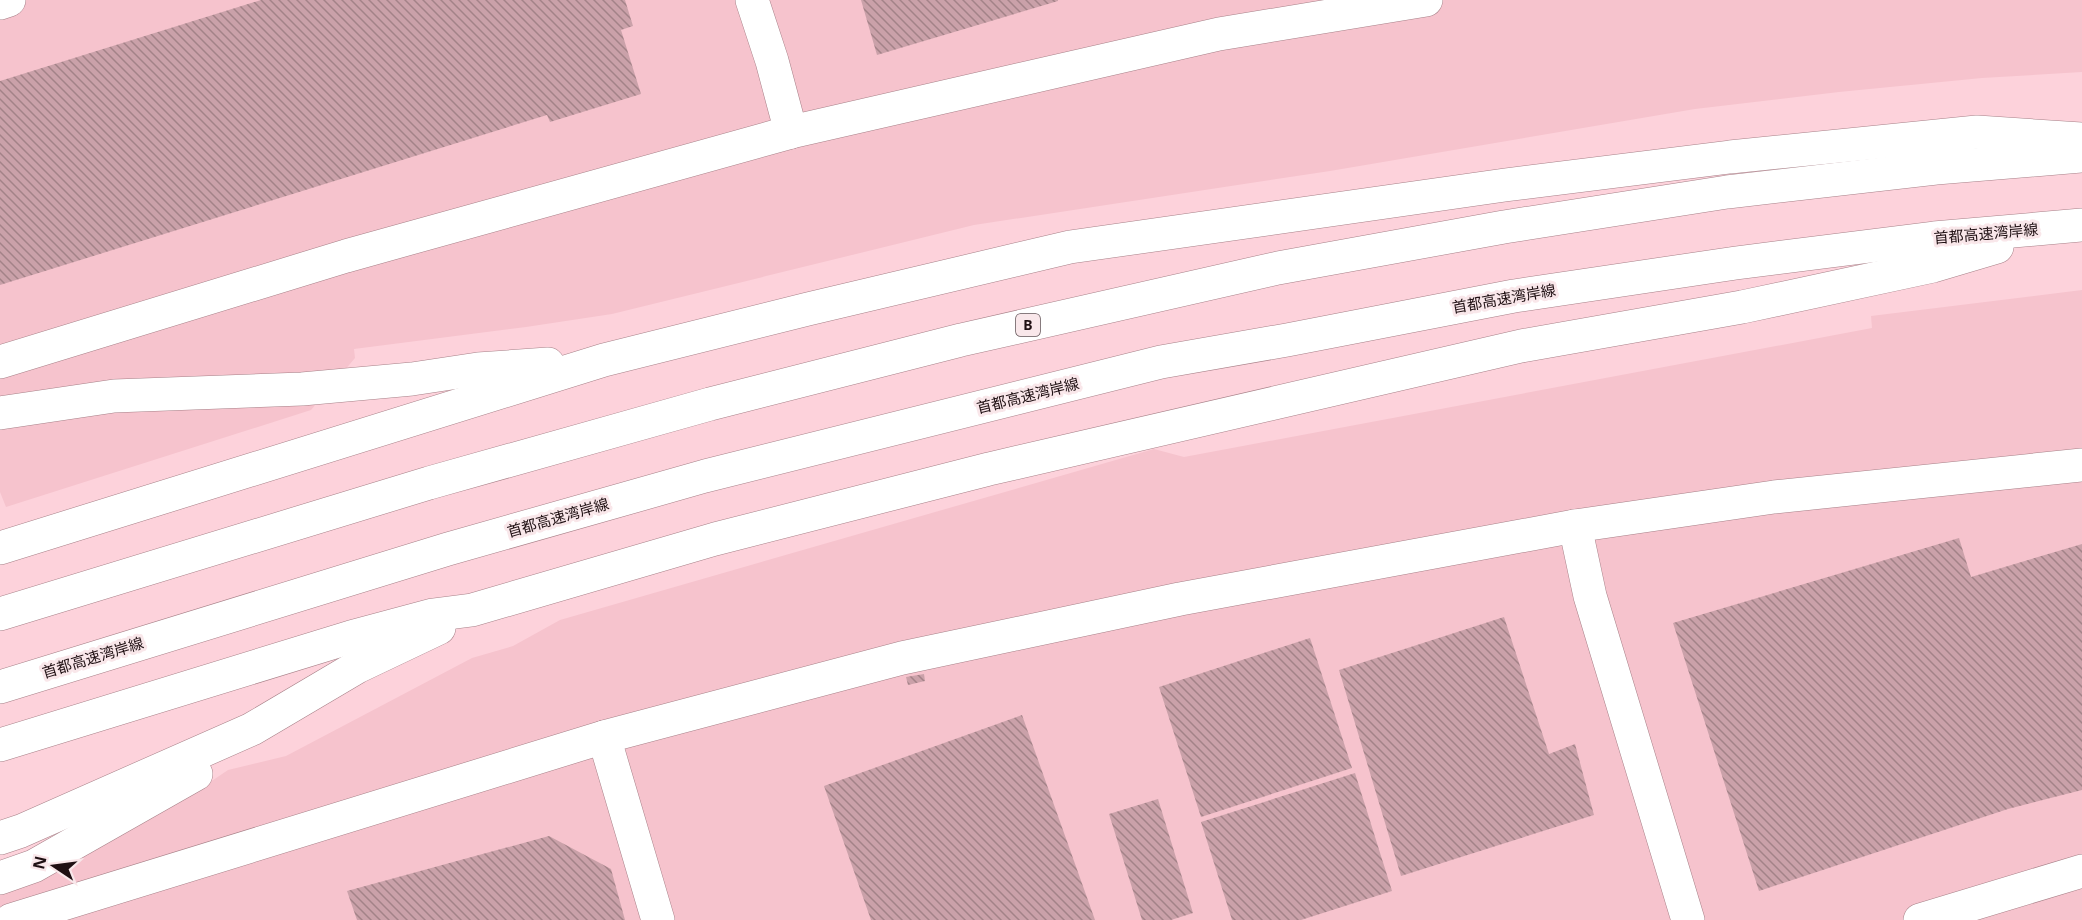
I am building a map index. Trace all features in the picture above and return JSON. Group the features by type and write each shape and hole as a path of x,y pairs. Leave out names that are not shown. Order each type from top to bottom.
{"main road":[{"path":"0,3 9,0"},
{"path":"752,0 772,61 791,132"},
{"path":"0,362 346,256 791,132 1219,34 1426,0"},
{"path":"0,548 604,360 1070,247 1505,185 1730,157 1977,132 2082,139"},
{"name":"B","path":"0,614 429,483 710,404 961,340 1278,268 1504,227 1727,192 1936,168 2082,156"},
{"path":"0,745 351,637 432,615 472,610 715,539 989,469 1521,346 1742,307 1933,266 2075,225"},
{"name":"首都高速湾岸線","path":"0,687 448,549 705,476 1161,362 1514,296 1736,263 1934,238 2075,225"},
{"path":"0,413 114,396 302,389 412,379 478,369 604,360"},
{"path":"11,920 604,737 913,655 1180,599 1575,526 1774,497 2082,465"},
{"path":"1575,526 1590,596 1688,920"},
{"path":"0,838 21,831 252,729 357,668 427,635 472,610"},
{"path":"0,878 34,866 195,775 252,729"},
{"path":"604,737 658,920"},
{"path":"1920,920 2082,871"}],"shaded area":[{"path":"0,0 2082,0 2082,72 1982,78 1695,109 1330,171 974,225 612,314 354,349 355,358 311,410 6,507 0,492"},
{"path":"2082,290 2082,920 0,920 0,892 118,837 188,797 228,770 286,756 472,658 513,646 560,620 1154,449 1184,457 1872,328 1871,316"}],"building":[{"path":"261,0 625,0 633,26 621,30 641,94 550,122 547,115 0,285 0,81"},
{"path":"861,0 1058,0 1058,1 877,55"},
{"path":"1959,538 1971,577 2082,544 2082,790 2008,809 1759,891 1673,623"},
{"path":"1504,617 1549,754 1575,744 1594,815 1401,876 1339,670"},
{"path":"1310,638 1352,768 1201,817 1159,687"},
{"path":"924,674 925,681 908,685 906,677"},
{"path":"1022,715 1095,920 871,920 824,786"},
{"path":"1355,773 1392,891 1301,920 1232,920 1201,822"},
{"path":"1158,799 1193,913 1171,920 1142,920 1109,814"},
{"path":"549,836 611,869 625,920 357,920 347,891"}]}
